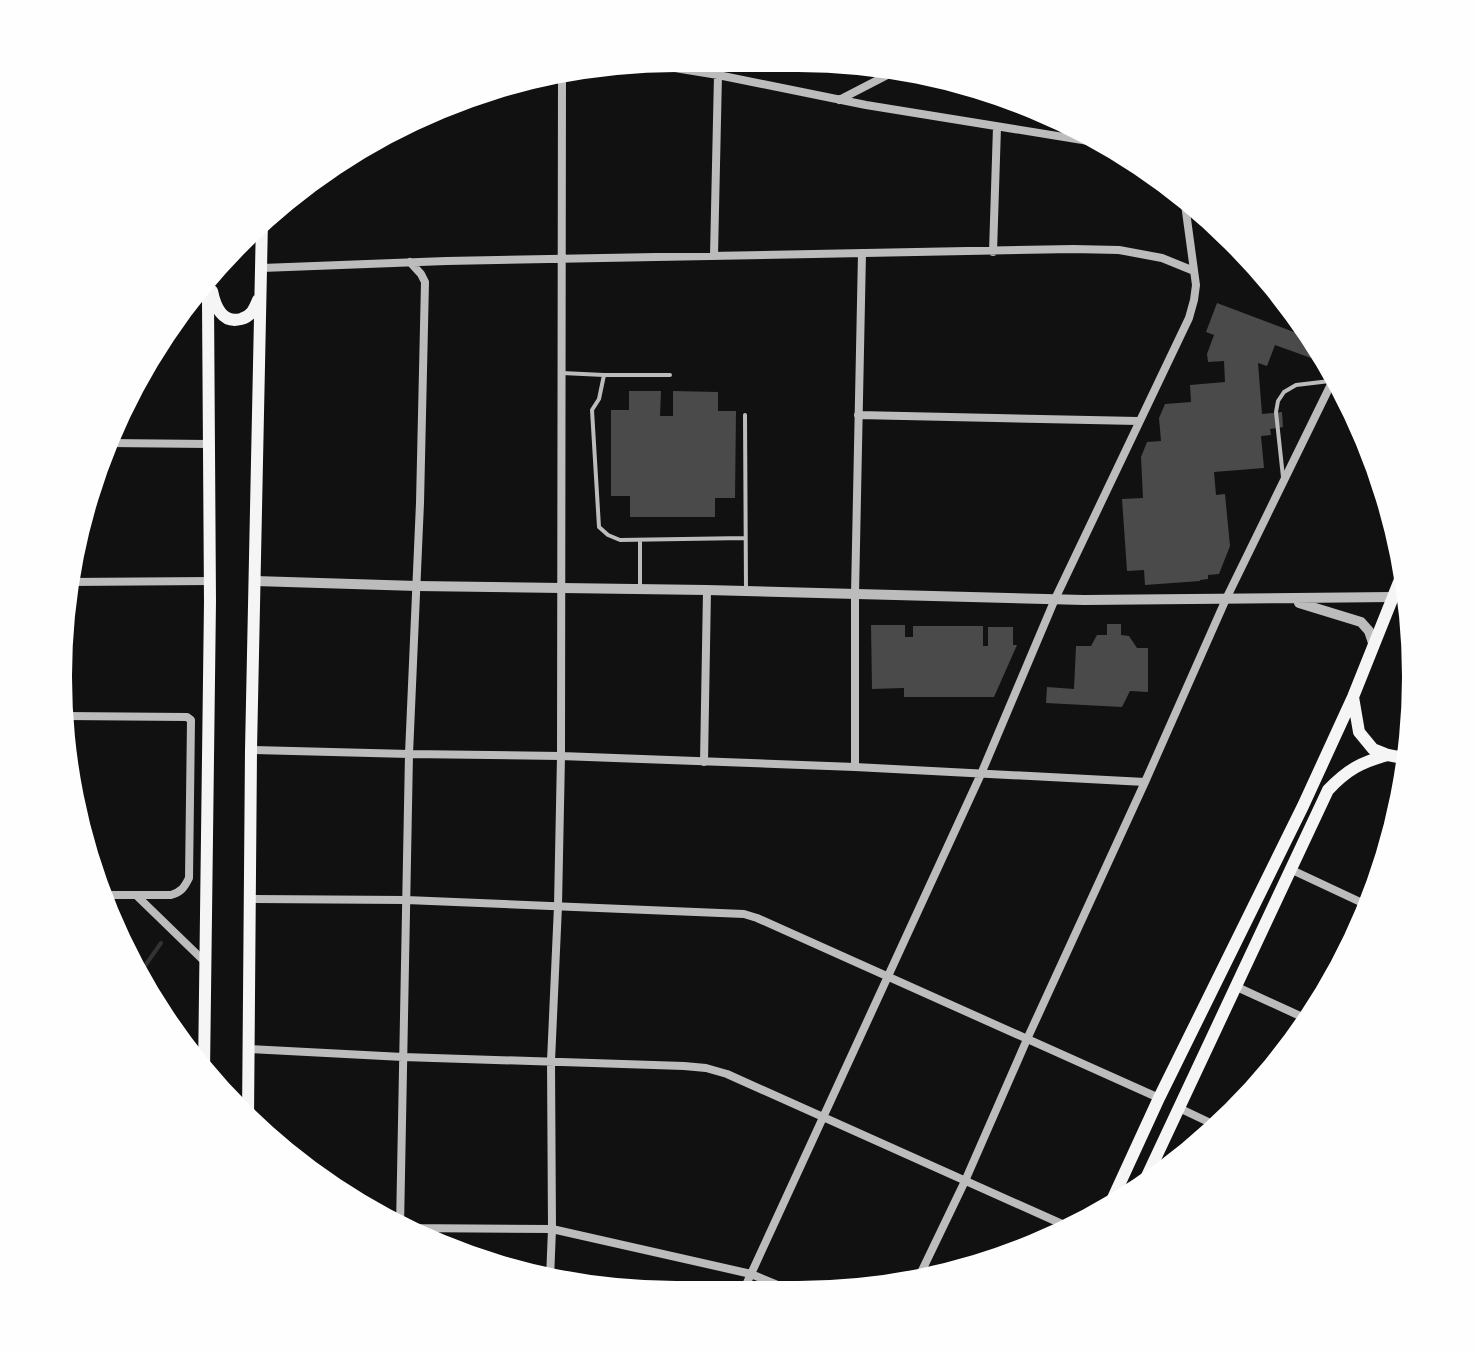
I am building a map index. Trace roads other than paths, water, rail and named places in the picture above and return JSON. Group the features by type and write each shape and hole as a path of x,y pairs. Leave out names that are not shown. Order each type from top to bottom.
{"main road":[{"path":"248,1103 251,750 262,237"},
{"path":"212,291 224,318 235,321 253,311 262,282"},
{"path":"204,1053 210,581 208,295"},
{"path":"1117,1189 1303,806 1353,697 1395,589"},
{"path":"1353,697 1359,732 1373,749 1397,755"},
{"path":"1152,1165 1328,790 1352,768 1368,760 1397,757"}],"street":[{"path":"700,72 838,100 1074,139"},
{"path":"714,255 718,75"},
{"path":"838,100 881,78"},
{"path":"550,1267 551,1061 561,756 562,83"},
{"path":"863,87 866,105"},
{"path":"993,252 997,127"},
{"path":"748,1281 981,774 1055,599 1189,318 1194,300 1194,271 1186,214"},
{"path":"262,268 714,255 1119,250 1162,258 1194,271"},
{"path":"855,767 862,253"},
{"path":"401,1215 409,754 425,282 410,262"},
{"path":"924,1267 1226,599 1329,389"},
{"path":"858,415 1138,421"},
{"path":"119,443 209,444"},
{"path":"80,582 210,581"},
{"path":"255,581 1055,599 1392,597"},
{"path":"704,762 707,590"},
{"path":"1286,599 1361,622 1369,631 1373,643"},
{"path":"73,716 187,717 191,720 189,878 181,892 171,895 113,895"},
{"path":"251,750 561,756 1145,782"},
{"path":"1292,870 1359,901"},
{"path":"136,896 205,962"},
{"path":"249,899 406,900 744,914 1028,1037 1159,1098"},
{"path":"1237,987 1298,1015"},
{"path":"248,1049 706,1068 727,1074 1058,1222"},
{"path":"1179,1108 1207,1121"},
{"path":"430,1228 552,1229 751,1274 768,1281"}],"lane":[{"path":"562,373 670,375"},
{"path":"604,375 599,399 592,410 599,527 620,540 745,538"},
{"path":"1284,483 1276,412 1278,401 1284,392 1296,385 1324,380"},
{"path":"745,415 746,591"},
{"path":"640,540 640,588"}],"waterway":[{"path":"145,965 161,943"}]}
